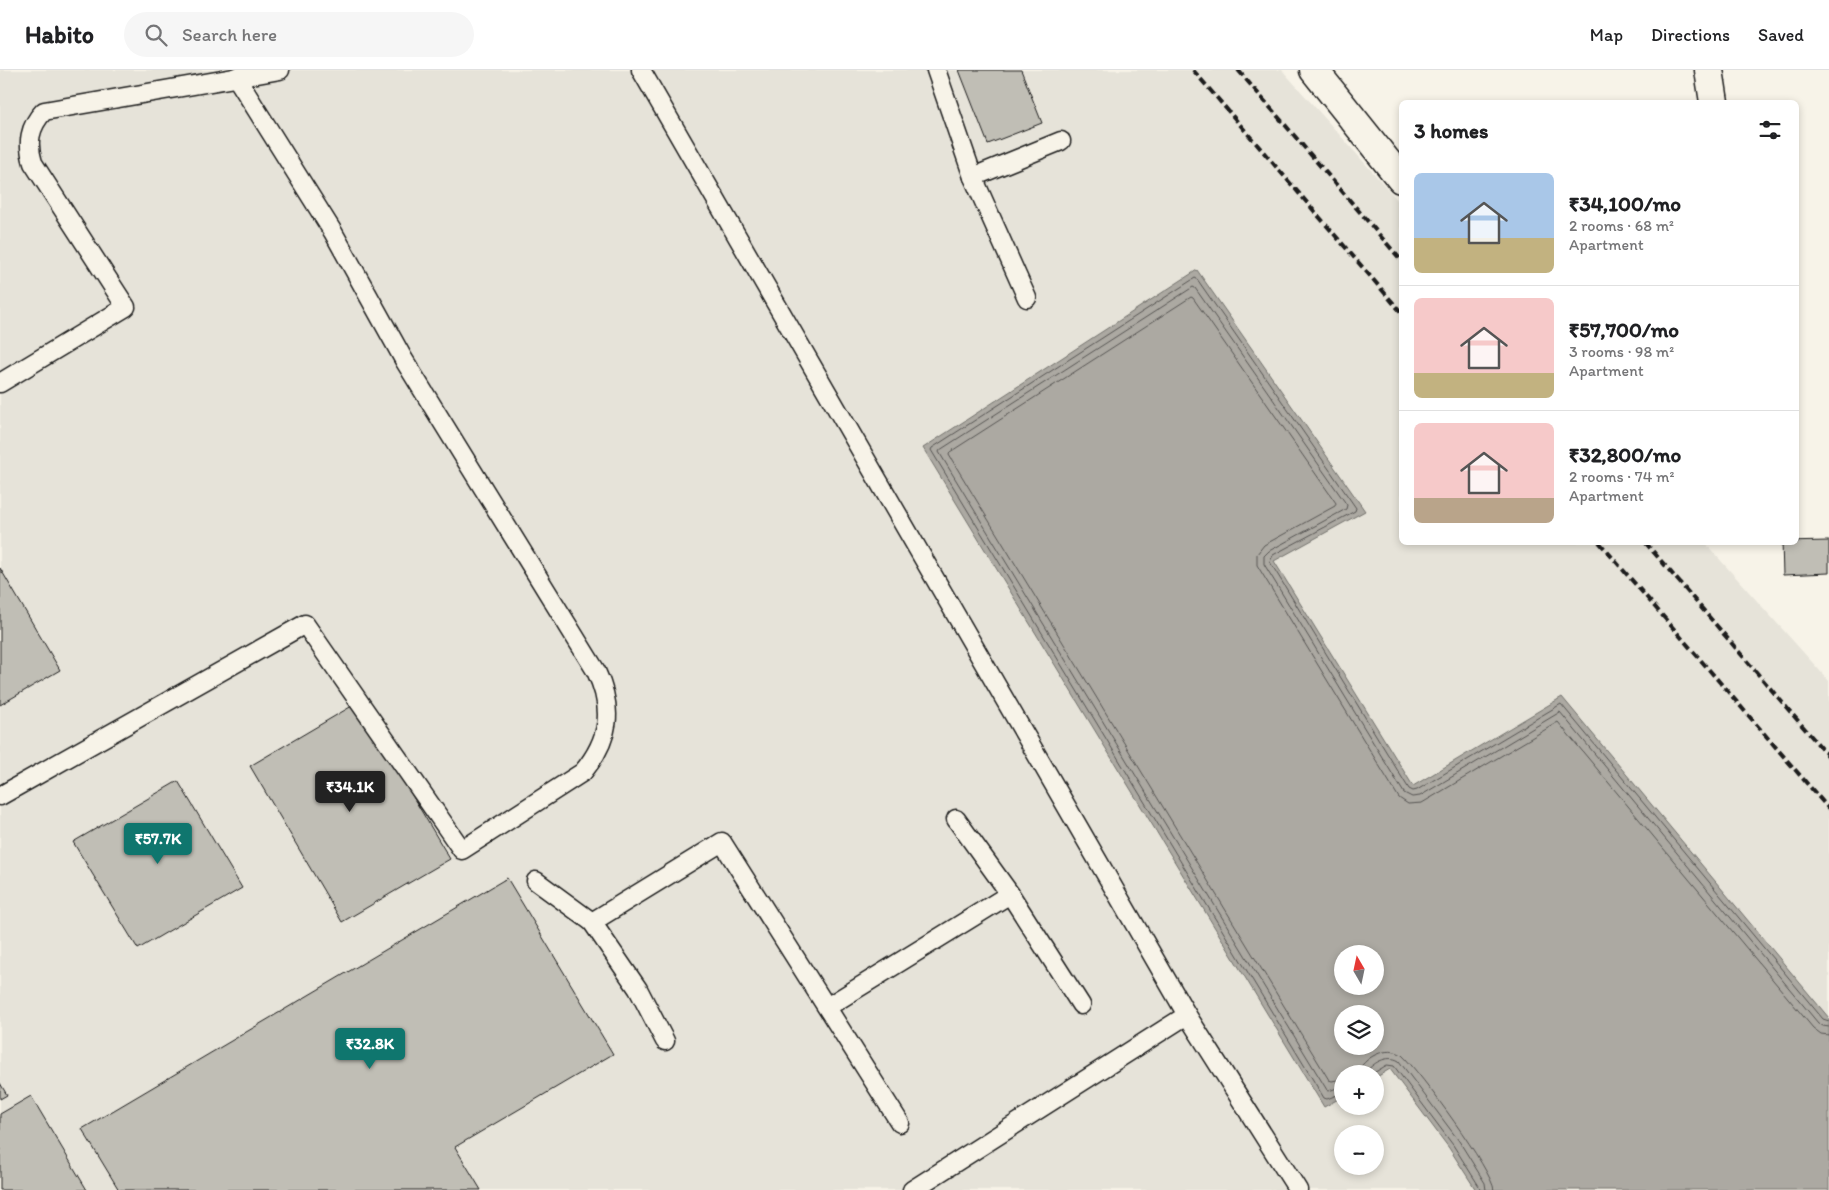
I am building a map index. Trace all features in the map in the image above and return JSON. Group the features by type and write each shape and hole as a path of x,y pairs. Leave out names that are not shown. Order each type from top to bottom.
{"street":[{"path":"1314,70 1399,176"},
{"path":"1709,70 1714,100"}],"lane":[{"path":"0,383 126,307 32,164 29,150 30,136 37,118 44,111 280,70"},
{"path":"642,70 1187,1016 1298,1190"},
{"path":"936,70 973,177 1027,298"},
{"path":"0,796 305,624 462,850 583,772 593,760 606,730 607,699 596,671 404,360 333,232 236,77"},
{"path":"973,177 1061,141"},
{"path":"956,819 1010,894 1080,1005"},
{"path":"592,922 722,842 900,1123"},
{"path":"536,881 592,922 638,989 665,1041"},
{"path":"827,1007 1010,894"},
{"path":"912,1190 1187,1016"}],"shaded area":[{"path":"0,70 1282,70 1399,202 1399,545 1707,545 1829,681 1829,1190 0,1190"}],"water":[{"path":"1197,270 1365,511 1274,561 1413,786 1562,697 1829,1018 1829,1190 1476,1190 1449,1148 1390,1069 1384,1073 1384,1065 1334,1065 1334,1101 1324,1107 923,448"}],"building":[{"path":"959,70 1021,70 1042,123 988,144"},
{"path":"1829,541 1829,573 1783,575 1782,545 1799,545 1799,542"},
{"path":"0,568 60,670 0,705"},
{"path":"357,703 450,859 342,922 250,766"},
{"path":"178,781 242,888 138,949 73,842"},
{"path":"507,878 613,1054 455,1147 481,1190 119,1190 82,1129"},
{"path":"0,1083 7,1095 0,1099"},
{"path":"31,1096 87,1190 0,1190 0,1114"}],"railway":[{"path":"1193,70 1399,310"},
{"path":"1238,70 1399,258"},
{"path":"1602,545 1829,809"},
{"path":"1648,545 1829,757"}]}
